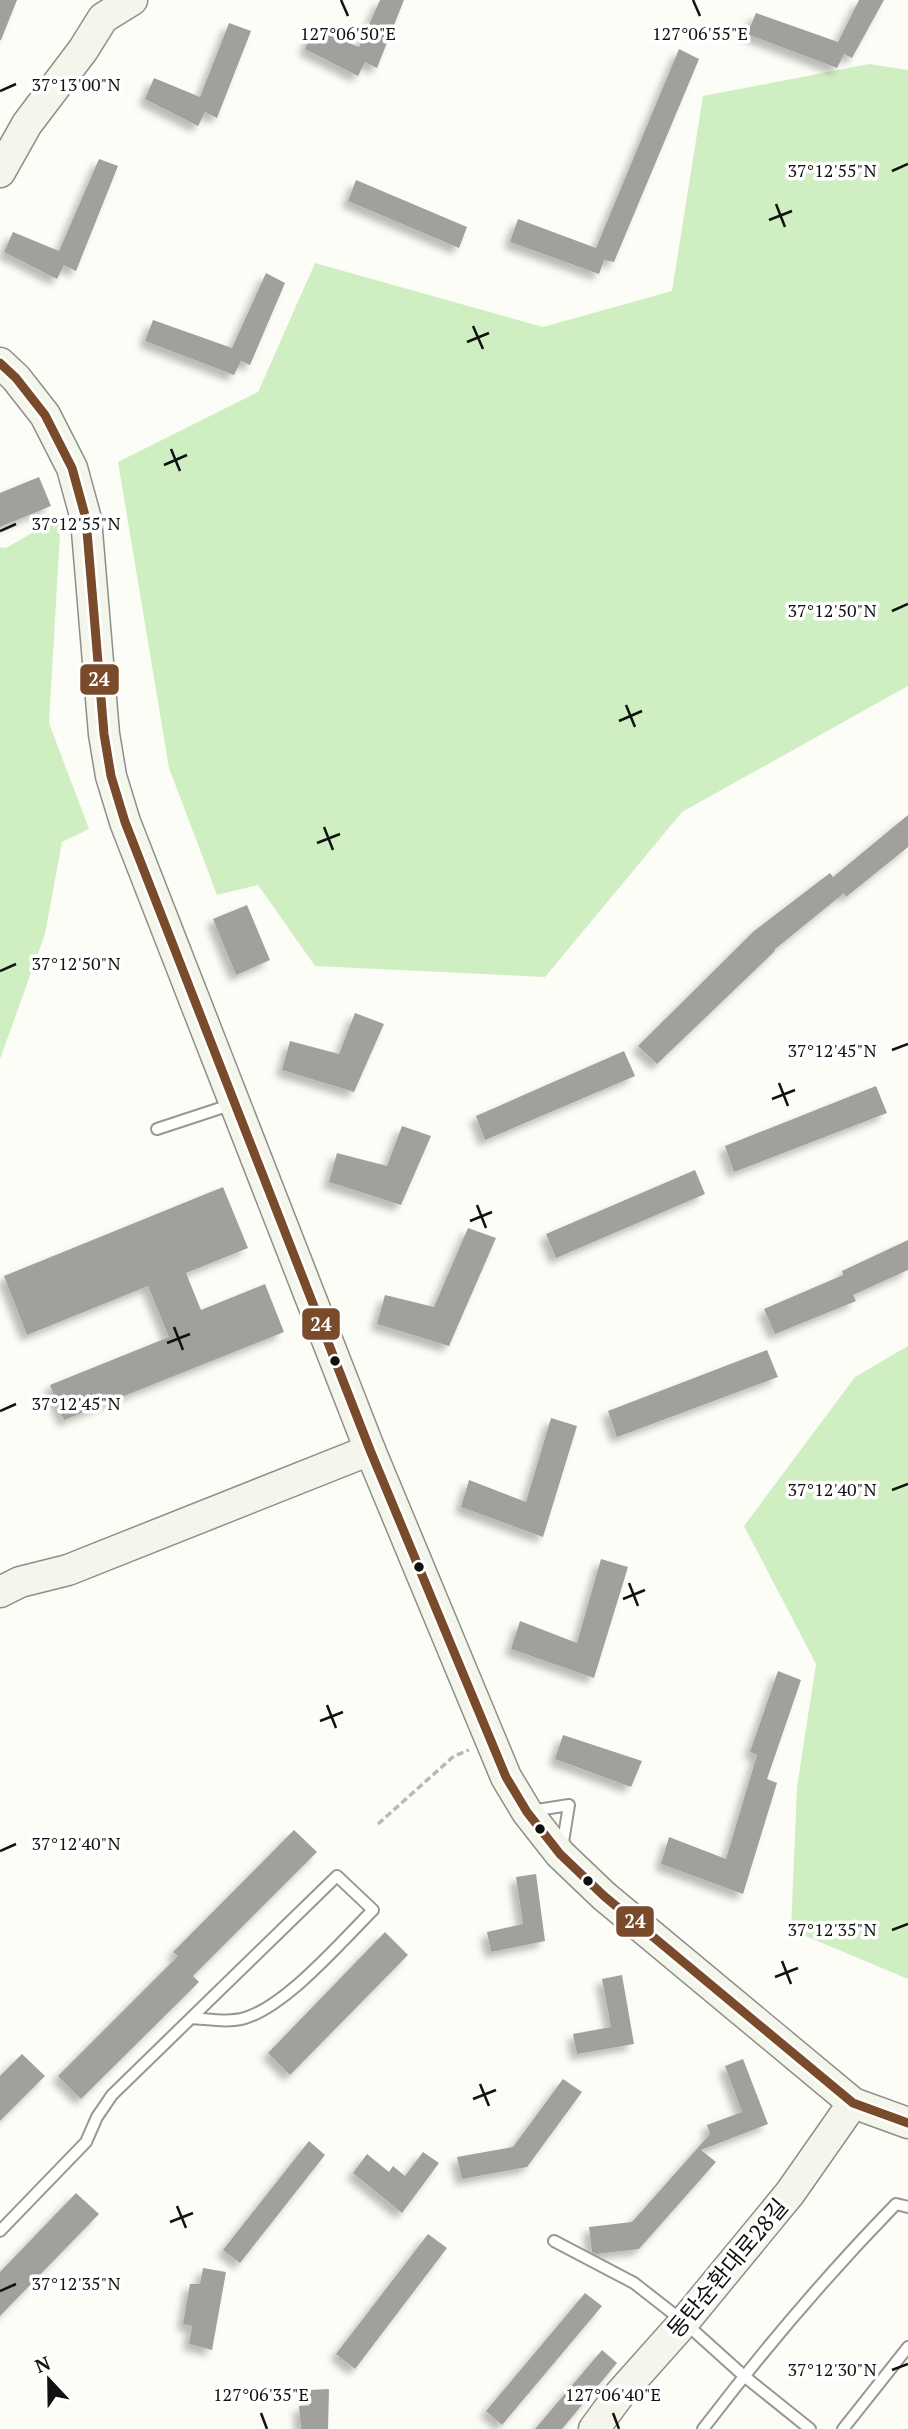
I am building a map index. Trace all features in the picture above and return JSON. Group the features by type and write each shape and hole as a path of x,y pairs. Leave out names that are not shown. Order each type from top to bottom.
{"street":[{"path":"0,173 27,124 83,50 103,18 132,0"},
{"path":"0,363 16,378 45,415 72,468 86,519 104,734 111,776 125,822 370,1450 506,1777 527,1812 560,1854 604,1896 853,2103 908,2123"},
{"path":"0,1592 20,1582 68,1570 370,1450"},
{"name":"동탄순환대로28길","path":"594,2429 619,2395 684,2322 790,2193 853,2103"}],"lane":[{"path":"157,1129 236,1103"},
{"path":"0,2231 86,2142 112,2095 191,2018 337,1876 373,1910 286,1995 264,2010 232,2021 191,2018"},
{"path":"703,2429 835,2267 896,2204 908,2207"},
{"path":"554,2241 634,2283 810,2429"},
{"path":"843,2429 908,2347"}],"path":[{"path":"378,1824 454,1756 490,1740"}],"green space":[{"path":"869,64 908,70 908,686 682,812 545,977 315,966 258,885 217,895 169,768 118,462 258,392 315,263 543,327 672,291 703,96"},
{"path":"61,516 49,723 89,829 62,842 45,934 0,1059 0,547 6,548"},
{"path":"908,1346 908,1979 791,1930 797,1787 816,1664 744,1526 855,1377"}],"building":[{"path":"0,0 17,0 1,40 0,40"},
{"path":"380,0 404,0 377,68 365,62 358,76 305,49 314,28 359,47"},
{"path":"859,0 884,0 852,58 844,54 837,68 747,34 756,13 838,42"},
{"path":"229,23 251,31 217,118 205,112 198,126 145,99 154,78 200,97"},
{"path":"679,49 699,59 614,262 604,260 599,274 510,242 518,219 596,248"},
{"path":"99,159 118,166 76,271 64,265 57,279 4,252 13,232 59,251"},
{"path":"356,180 467,227 459,248 348,201"},
{"path":"266,273 285,283 250,365 241,361 234,375 145,341 153,320 232,348"},
{"path":"39,477 51,506 0,527 0,493"},
{"path":"908,815 908,847 846,897 844,893 774,950 657,1064 638,1046 754,931 830,873 833,877"},
{"path":"247,905 270,960 236,975 213,919"},
{"path":"355,1013 384,1024 354,1092 282,1070 290,1041 339,1054"},
{"path":"624,1051 635,1076 485,1140 476,1116"},
{"path":"876,1086 887,1113 734,1172 725,1146"},
{"path":"402,1126 431,1136 401,1205 329,1182 337,1153 387,1166"},
{"path":"695,1170 705,1194 556,1258 546,1234"},
{"path":"223,1187 248,1248 186,1273 201,1310 265,1284 284,1332 64,1420 50,1385 169,1337 148,1286 27,1335 4,1276"},
{"path":"468,1228 496,1238 449,1346 377,1324 385,1295 434,1307"},
{"path":"908,1240 908,1270 853,1295 856,1301 775,1334 764,1309 843,1275 842,1271"},
{"path":"767,1350 778,1377 617,1437 608,1411"},
{"path":"551,1418 577,1426 543,1537 461,1507 469,1480 526,1502"},
{"path":"601,1559 628,1567 594,1678 511,1649 520,1621 577,1643"},
{"path":"778,1671 801,1680 767,1779 777,1783 743,1894 661,1864 669,1837 726,1859 757,1755 750,1752"},
{"path":"563,1735 642,1761 631,1787 555,1759"},
{"path":"294,1830 317,1852 193,1976 199,1982 81,2099 58,2076 178,1956 173,1952"},
{"path":"536,1874 545,1941 491,1952 487,1932 523,1924 516,1877"},
{"path":"385,1932 408,1955 290,2075 268,2053"},
{"path":"622,1975 634,2044 577,2054 573,2034 611,2027 602,1979"},
{"path":"22,2054 45,2076 0,2121 0,2076"},
{"path":"743,2059 768,2124 701,2150 716,2162 639,2249 596,2254 592,2252 589,2227 632,2222 710,2134 707,2125 742,2112 725,2066"},
{"path":"563,2079 582,2092 527,2167 462,2179 457,2157 513,2147"},
{"path":"309,2141 325,2155 240,2263 223,2250"},
{"path":"423,2152 439,2163 402,2213 353,2173 367,2154 389,2172 393,2166 405,2176"},
{"path":"76,2193 99,2214 0,2316 0,2272"},
{"path":"428,2234 447,2248 355,2369 336,2354"},
{"path":"203,2268 226,2272 212,2350 189,2344 192,2326 183,2324 190,2284 200,2284"},
{"path":"585,2293 602,2306 502,2425 486,2411"},
{"path":"602,2350 617,2363 562,2429 535,2429"},
{"path":"329,2389 328,2429 301,2429 299,2406 309,2406 309,2390"}],"transit line":[{"name":"24","path":"0,363 16,378 45,415 72,468 86,519 104,734 111,776 125,822 370,1450 506,1777 527,1812 560,1854 604,1896 853,2103 908,2123"}]}
